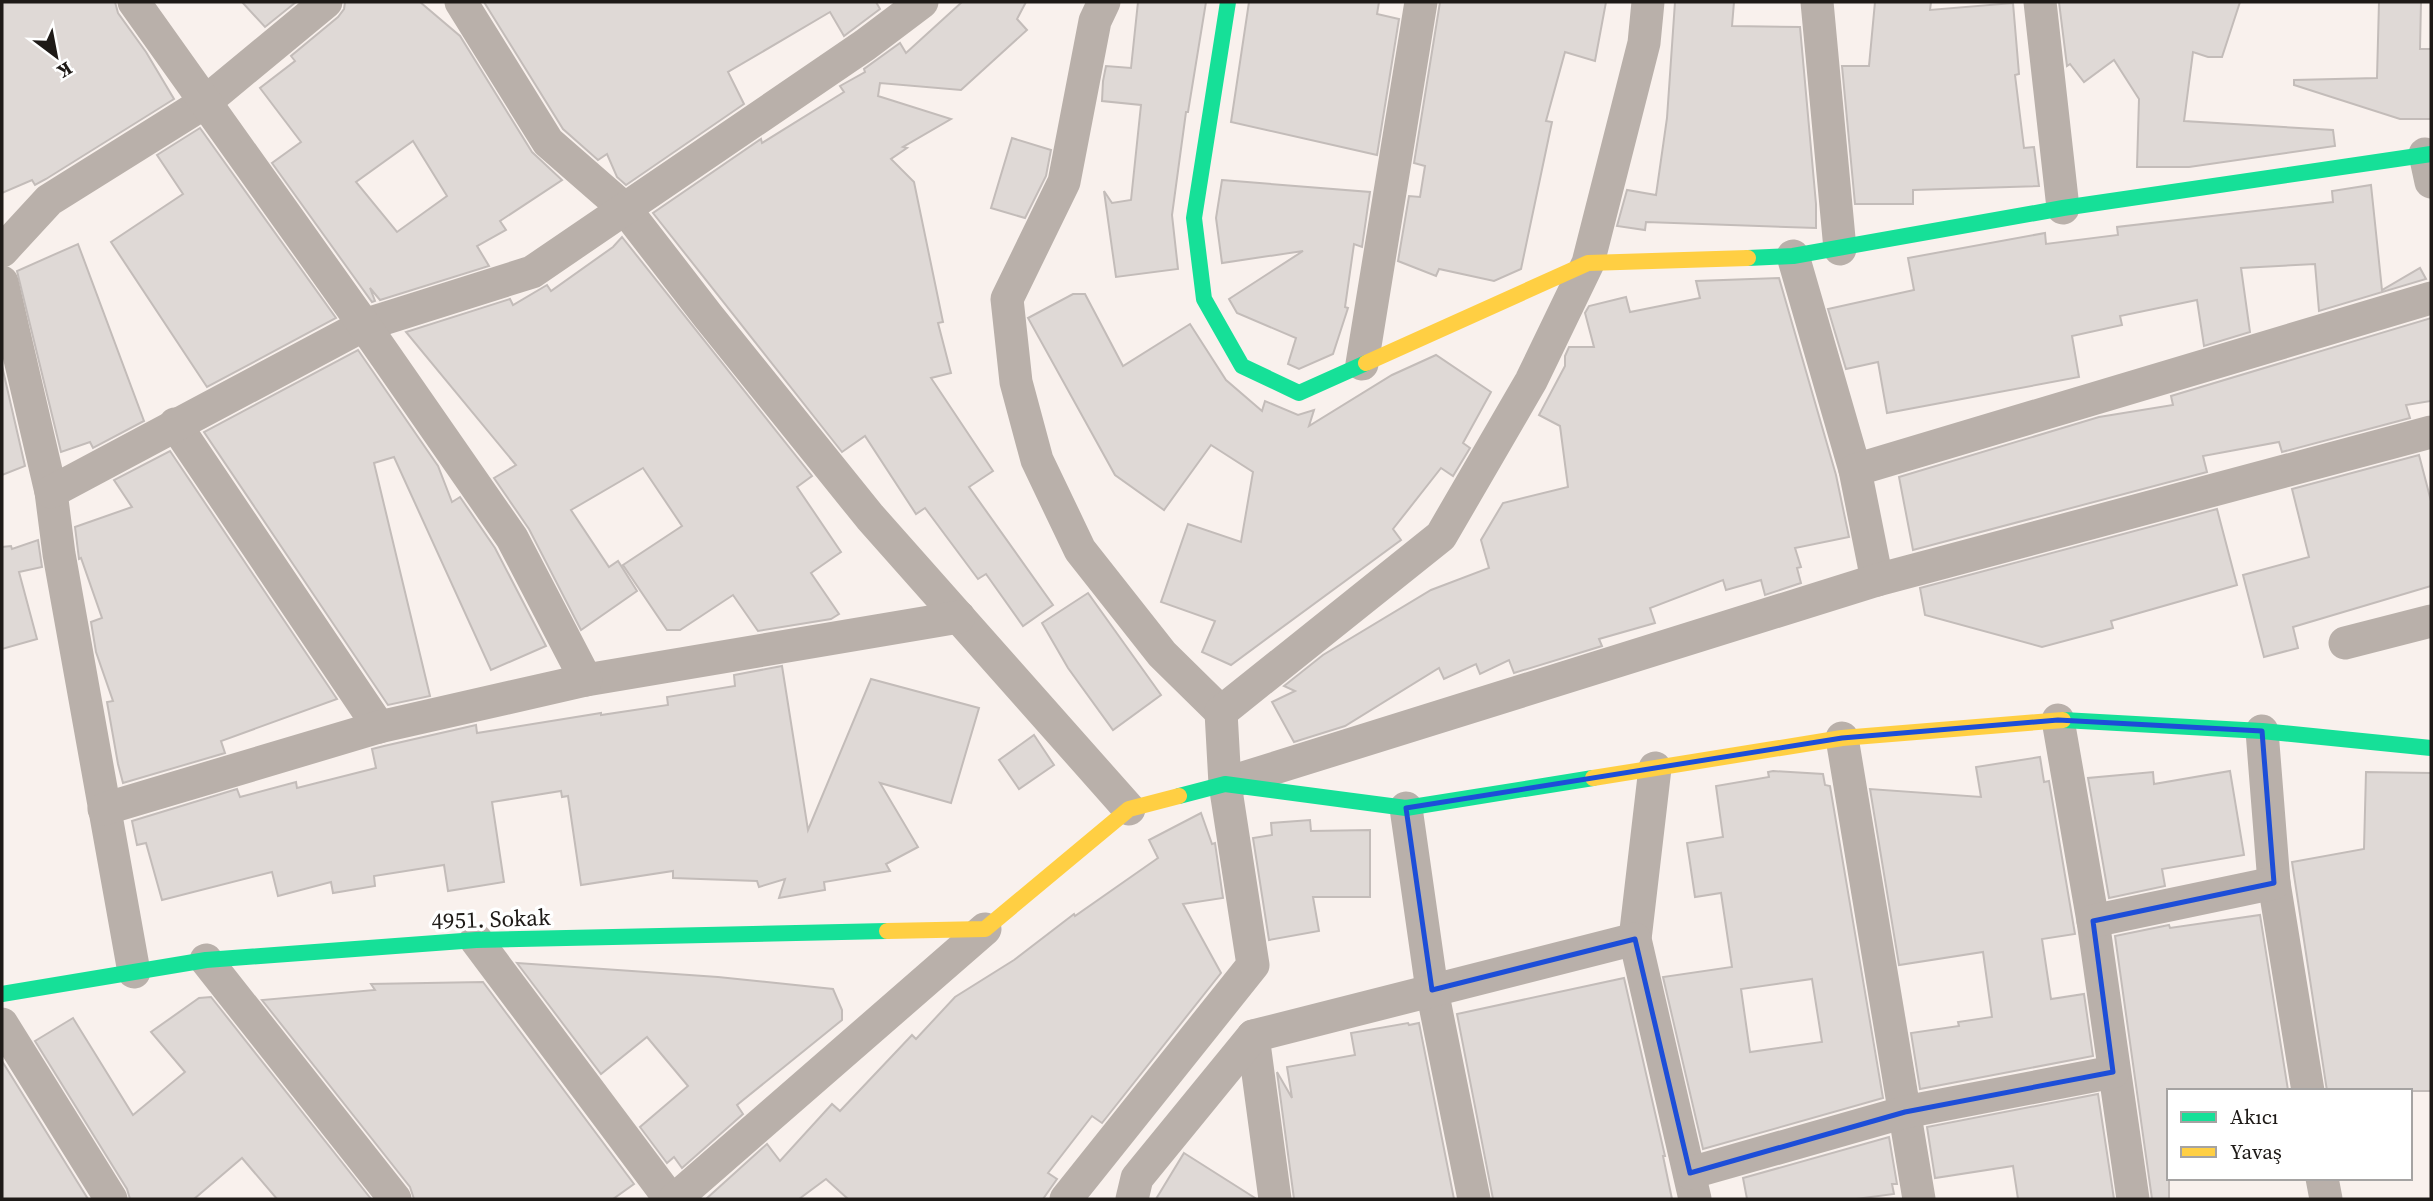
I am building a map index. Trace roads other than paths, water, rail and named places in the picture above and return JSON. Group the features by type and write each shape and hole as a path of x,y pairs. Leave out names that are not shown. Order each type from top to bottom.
{"main road":[{"path":"1228,2 1194,218 1204,299 1242,366 1299,393 1588,263 1793,256 2063,208 2429,164"},
{"path":"985,929 1129,808 1225,784 1406,808 1842,738 2058,720 2262,731 2431,748"},
{"name":"4951. Sokak","path":"2,994 206,960 476,940 985,929"}],"street":[{"path":"134,2 512,538 586,680"},
{"path":"2,251 49,200 204,103 327,2"},
{"path":"461,2 548,142 626,210 870,517 1129,808"},
{"path":"51,492 364,325 532,272 865,46 922,2"},
{"path":"1066,1199 1253,965 1225,784 1221,712 1162,654 1080,550 1037,460 1016,382 1007,299 1064,182 1095,21 1104,2"},
{"path":"1362,364 1421,2"},
{"path":"1221,712 1441,536 1531,381 1588,263 1644,43 1648,2"},
{"path":"1817,2 1840,249"},
{"path":"2040,2 2063,208"},
{"path":"1793,256 1855,470 1877,580"},
{"path":"2,282 51,492 59,554 134,972"},
{"path":"1855,470 2431,298"},
{"path":"176,424 379,727"},
{"path":"1225,784 1877,580 2431,432"},
{"path":"104,809 379,727 586,680 959,617"},
{"path":"2345,643 2431,621"},
{"path":"2058,720 2093,921 2133,1199"},
{"path":"2262,731 2274,883 2308,1089"},
{"path":"1842,738 1919,1199"},
{"path":"1656,768 1635,940 1693,1186 1906,1112 2113,1072"},
{"path":"1406,808 1432,990 1474,1199"},
{"path":"2093,921 2274,883"},
{"path":"476,940 673,1199 985,929"},
{"path":"1132,1199 1137,1178 1253,1036 1635,940"},
{"path":"206,960 395,1199"},
{"path":"2,1024 111,1199"},
{"path":"1253,1036 1275,1199"},
{"path":"2322,1180 2326,1199"}]}
